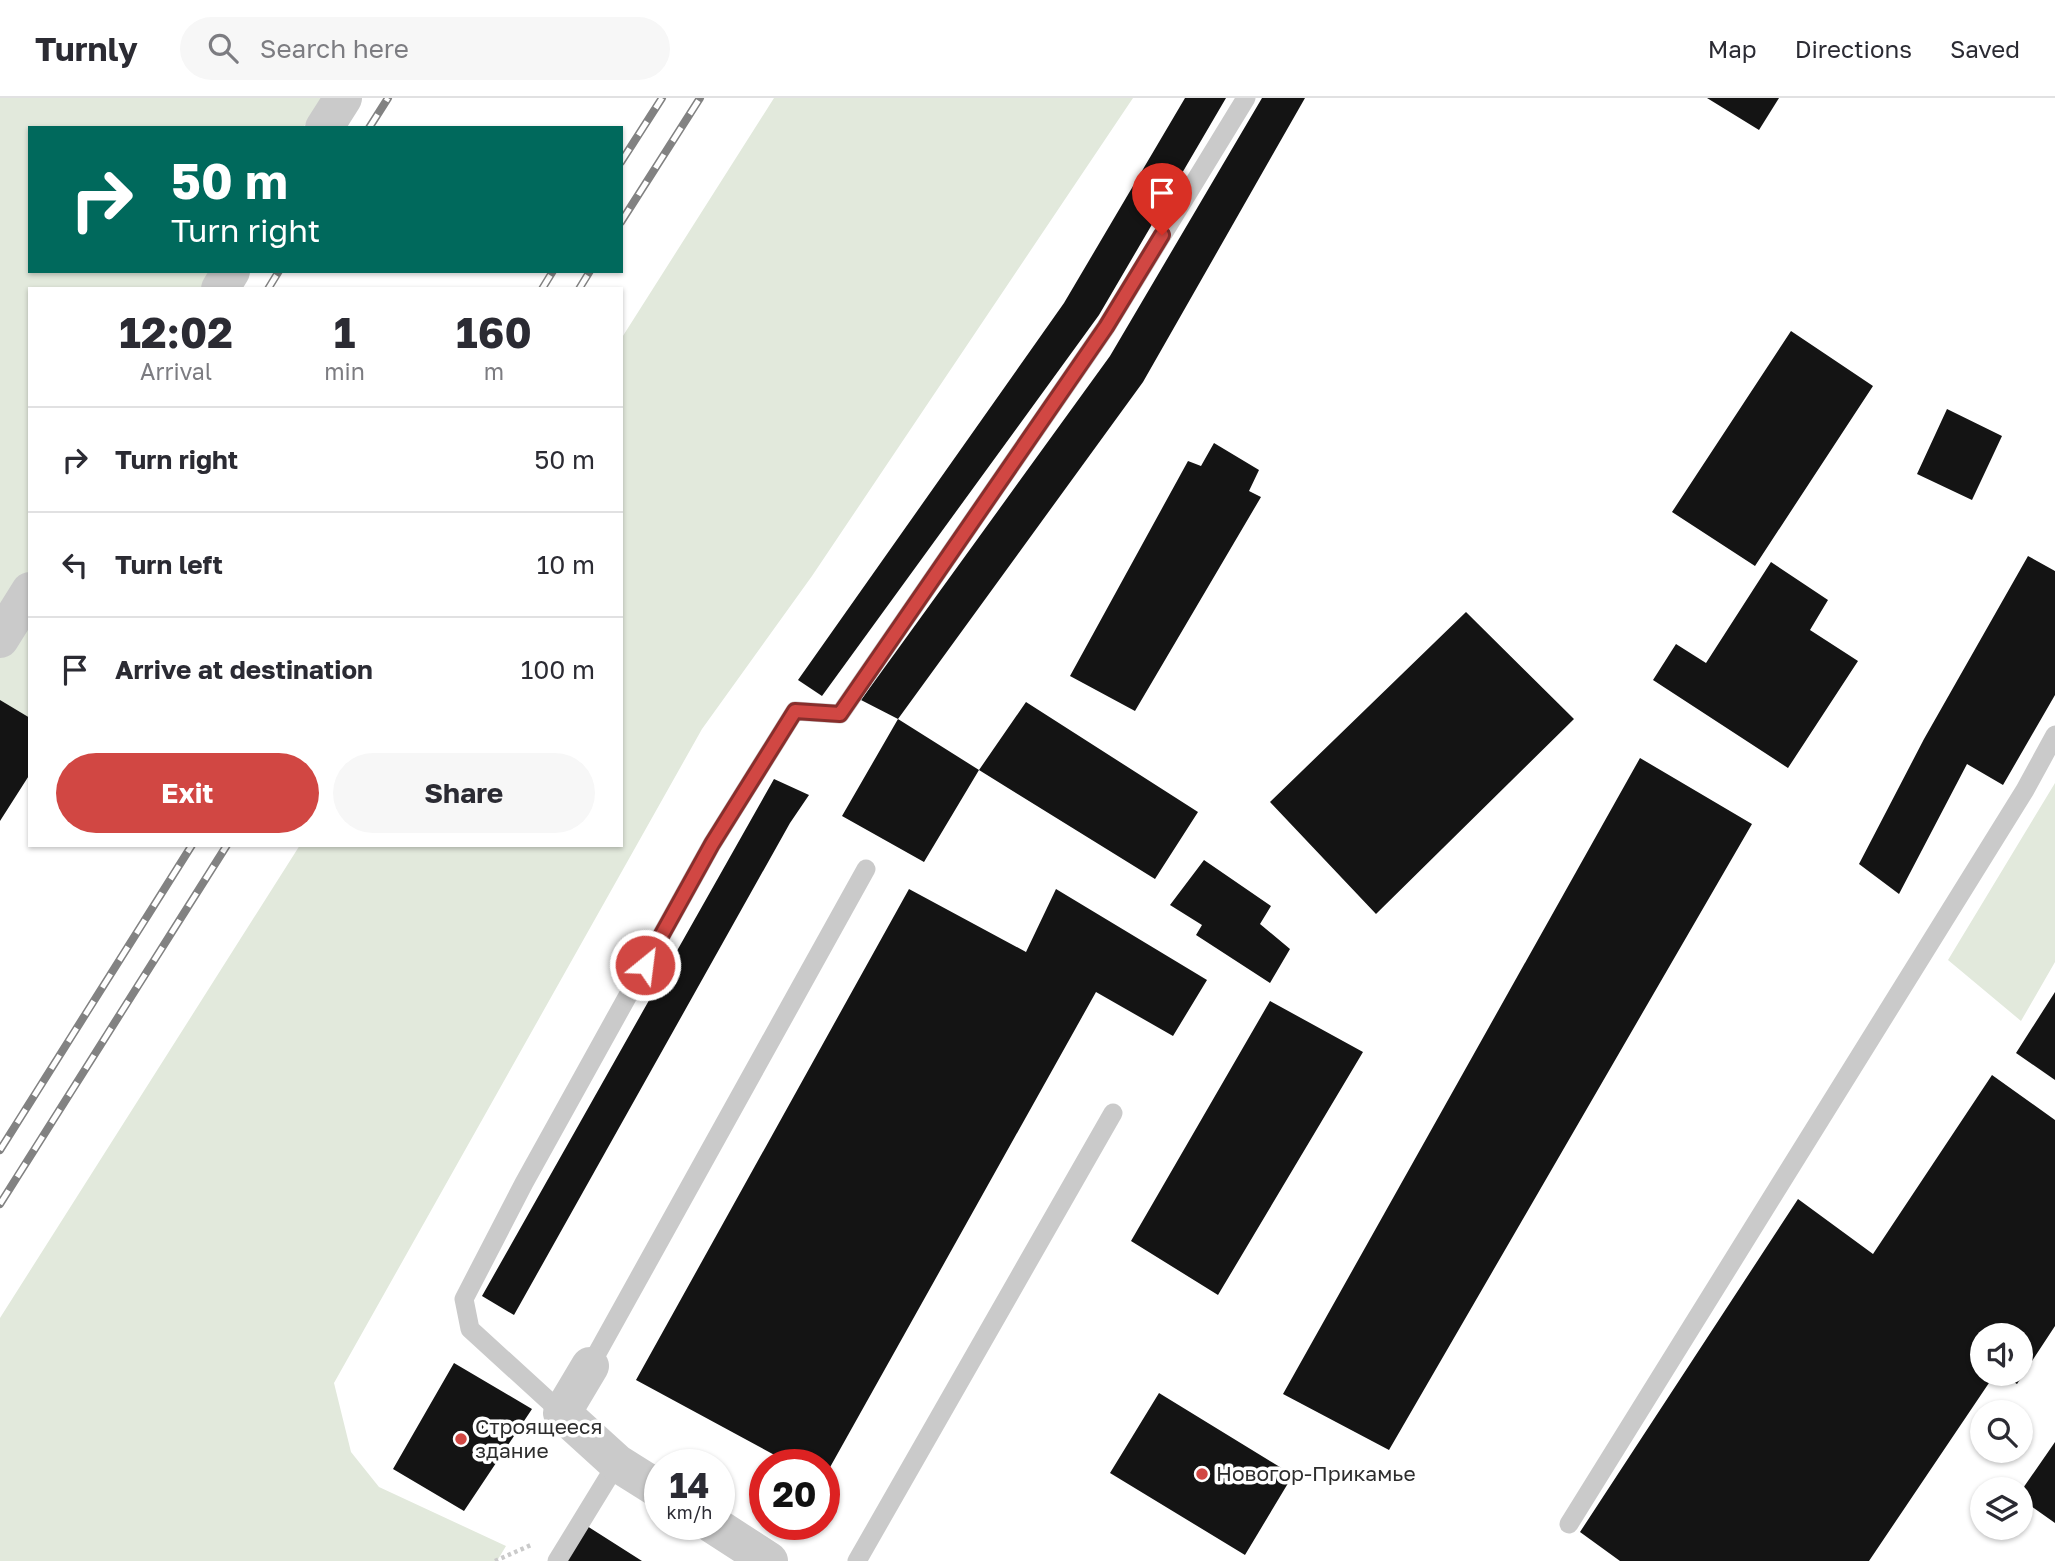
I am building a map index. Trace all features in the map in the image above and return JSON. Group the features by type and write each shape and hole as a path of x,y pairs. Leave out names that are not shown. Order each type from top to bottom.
{"street":[{"path":"325,126 343,98"},
{"path":"0,639 28,594"},
{"path":"590,1366 562,1413 617,1463 644,1480"},
{"path":"735,1539 769,1561"}],"lane":[{"path":"562,1413 470,1329 464,1299 494,1241 712,844 795,711 840,714 1106,327 1246,98"},
{"path":"1569,1524 2025,790 2055,735"},
{"path":"590,1366 866,869"},
{"path":"857,1561 1113,1113"},
{"path":"557,1561 617,1463"}],"shaded area":[{"path":"0,98 323,98 304,126 28,126 28,273 210,273 201,287 28,287 28,753 0,798"},
{"path":"774,98 1133,98 812,576 702,729 334,1383 351,1452 379,1487 506,1546 497,1561 0,1561 0,1318 299,847 623,847 623,336"},
{"path":"2055,783 2055,962 2021,1021 1948,960"}],"building":[{"path":"1185,98 1226,98 1099,315 822,696 798,680 1064,303"},
{"path":"1262,98 1305,98 1143,382 898,719 861,700 1110,356"},
{"path":"1707,98 1779,98 1759,130"},
{"path":"1791,331 1873,386 1755,566 1672,512"},
{"path":"1947,409 2002,436 1972,500 1917,474"},
{"path":"1214,443 1259,470 1249,491 1261,497 1135,711 1070,676 1188,461 1201,466"},
{"path":"2028,556 2055,571 2055,695 2003,785 1967,764 1899,894 1859,864 1924,739"},
{"path":"1771,562 1828,600 1810,630 1858,661 1788,768 1653,680 1676,644 1706,663"},
{"path":"1466,612 1574,719 1376,914 1270,802"},
{"path":"0,700 28,717 28,777 0,821"},
{"path":"1026,702 1198,812 1155,879 979,770"},
{"path":"898,719 979,770 924,862 842,816"},
{"path":"1640,758 1752,824 1389,1450 1283,1394"},
{"path":"774,779 809,795 790,823 514,1315 482,1296"},
{"path":"1204,860 1271,906 1260,924 1290,949 1270,983 1196,935 1202,925 1170,905"},
{"path":"909,889 1026,952 1056,889 1207,980 1173,1036 1096,992 840,1449 763,1449 636,1380"},
{"path":"2055,992 2055,1080 2016,1053"},
{"path":"1270,1001 1363,1052 1218,1295 1131,1241"},
{"path":"1992,1075 2055,1120 2055,1326 2033,1360 2033,1323 1970,1323 1970,1386 1987,1386 1977,1400 1970,1400 1970,1411 1869,1561 1620,1561 1580,1532 1798,1199 1873,1254"},
{"name":"Строящееся здание","path":"454,1363 532,1409 464,1511 393,1469"},
{"name":"Новогор-Прикамье","path":"1159,1393 1293,1475 1245,1555 1110,1473"},
{"path":"2055,1442 2055,1523 2033,1507 2033,1477 2031,1477"},
{"path":"587,1526 642,1561 565,1561"}],"railway":[{"path":"370,126 388,98"},
{"path":"623,159 662,98"},
{"path":"623,219 700,98"},
{"path":"269,287 278,273"},
{"path":"543,287 552,273"},
{"path":"580,287 589,273"},
{"path":"0,1150 191,847"},
{"path":"0,1204 226,847"}],"place":[{"name":"Строящееся здание","path":"461,1439"},
{"name":"Новогор-Прикамье","path":"1202,1474"}],"route":[{"path":"645,965 712,844 795,711 840,714 1106,327 1162,235"}]}
